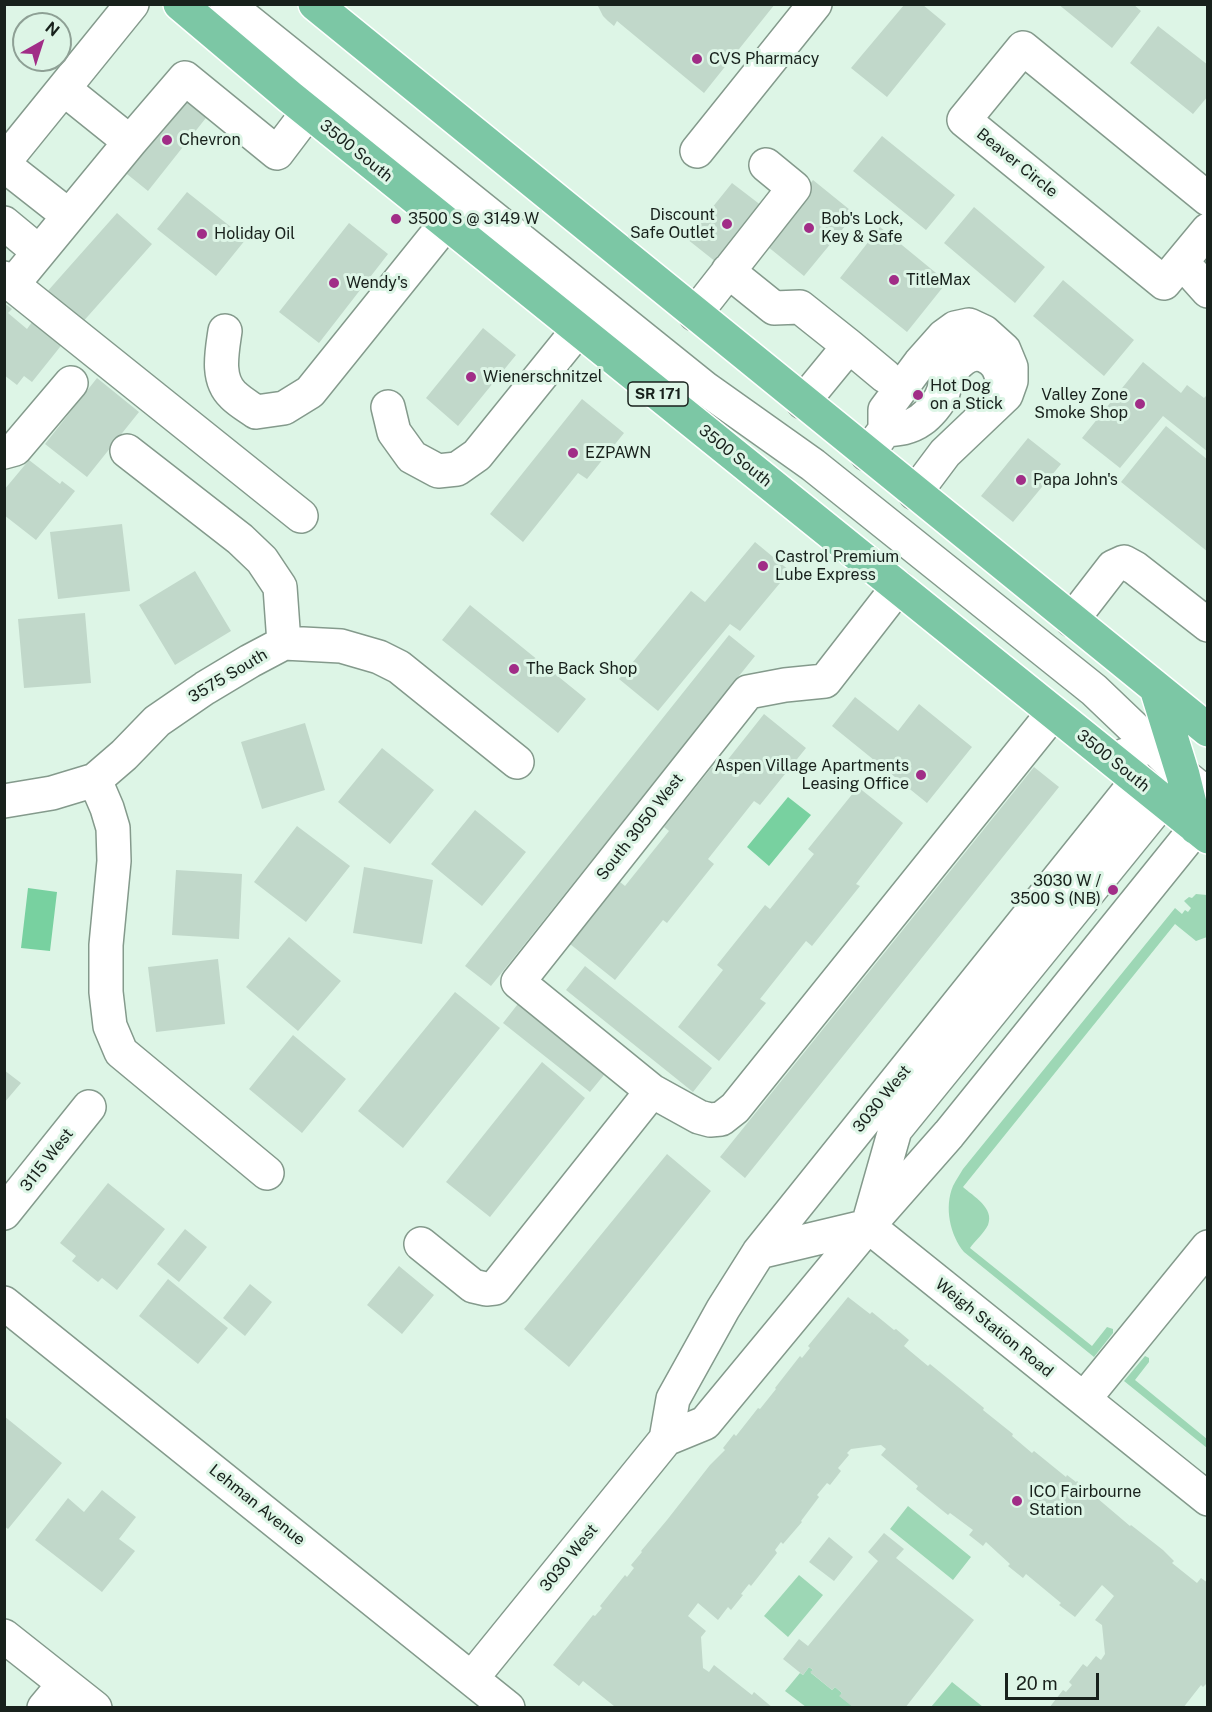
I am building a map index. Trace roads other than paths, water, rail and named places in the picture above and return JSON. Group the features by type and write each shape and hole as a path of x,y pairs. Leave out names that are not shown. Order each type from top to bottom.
{"main road":[{"name":"3500 South","path":"180,4 308,112 1202,833"},
{"path":"315,4 803,402 876,442 915,493 1208,730"},
{"path":"1156,688 1199,785 1202,833"},
{"path":"1137,781 1199,785"}],"street":[{"path":"69,216 4,164 132,4"},
{"path":"227,4 706,389 813,465 1094,690 1199,785 1162,801 895,1130 868,1226 759,1252"},
{"path":"697,151 815,4"},
{"name":"Beaver Circle","path":"1208,199 1023,48 964,120 1164,283 1208,230"},
{"path":"301,516 9,281 39,252 185,78 277,153 308,112"},
{"path":"64,89 130,142"},
{"path":"694,314 794,188 766,165"},
{"path":"4,223 39,252"},
{"path":"225,332 221,357 222,378 232,394 256,412 284,408 310,392 446,223"},
{"path":"1182,262 1208,291"},
{"path":"728,271 774,308 800,307 885,376"},
{"path":"876,442 885,410 920,363 955,328 969,325 984,332 1004,350 1011,367 1011,381 1006,395 945,453 915,493"},
{"path":"388,407 394,432 412,457 438,471 457,469 477,455 578,330"},
{"path":"803,402 849,346"},
{"path":"4,452 15,449 71,383"},
{"path":"127,451 240,539 262,560 280,587 284,643"},
{"path":"1072,620 1113,567 1124,562 1135,568 1208,625"},
{"name":"South 3050 West","path":"652,1091 518,982 748,692 785,684 825,681 898,587"},
{"name":"3575 South","path":"4,801 52,793 95,780 124,755 157,721 205,688 284,643 341,646 379,657 399,667 517,762"},
{"path":"1094,690 1137,781"},
{"path":"421,1244 472,1286 495,1288 652,1091 699,1117 710,1120 721,1119 735,1108 1053,713"},
{"path":"95,780 113,828 114,861 106,945 106,992 110,1026 120,1052 267,1173"},
{"name":"3030 West","path":"666,1439 673,1399 723,1309 759,1252 1137,781"},
{"name":"3030 West","path":"472,1678 666,1439 705,1423 868,1226 949,1134 1202,833"},
{"name":"3115 West","path":"4,1214 89,1107"},
{"name":"Weigh Station Road","path":"868,1226 1208,1499"},
{"path":"1084,1400 1204,1260"},
{"name":"Lehman Avenue","path":"4,1302 508,1707"},
{"path":"4,1636 54,1696 94,1707"}],"place":[{"name":"CVS Pharmacy","path":"697,59"},
{"name":"Chevron","path":"167,140"},
{"name":"3500 S @ 3149 W","path":"396,219"},
{"name":"Discount Safe Outlet","path":"727,224"},
{"name":"Bob's Lock, Key & Safe","path":"809,228"},
{"name":"Holiday Oil","path":"202,234"},
{"name":"TitleMax","path":"894,280"},
{"name":"Wendy's","path":"334,283"},
{"name":"Wienerschnitzel","path":"471,377"},
{"name":"Hot Dog on a Stick","path":"918,395"},
{"name":"Valley Zone Smoke Shop","path":"1140,404"},
{"name":"EZPAWN","path":"573,453"},
{"name":"Papa John's","path":"1021,480"},
{"name":"Castrol Premium Lube Express","path":"763,566"},
{"name":"The Back Shop","path":"514,669"},
{"name":"Aspen Village Apartments Leasing Office","path":"921,775"},
{"name":"3030 W / 3500 S (NB)","path":"1113,890"},
{"name":"ICO Fairbourne Station","path":"1017,1501"}]}
